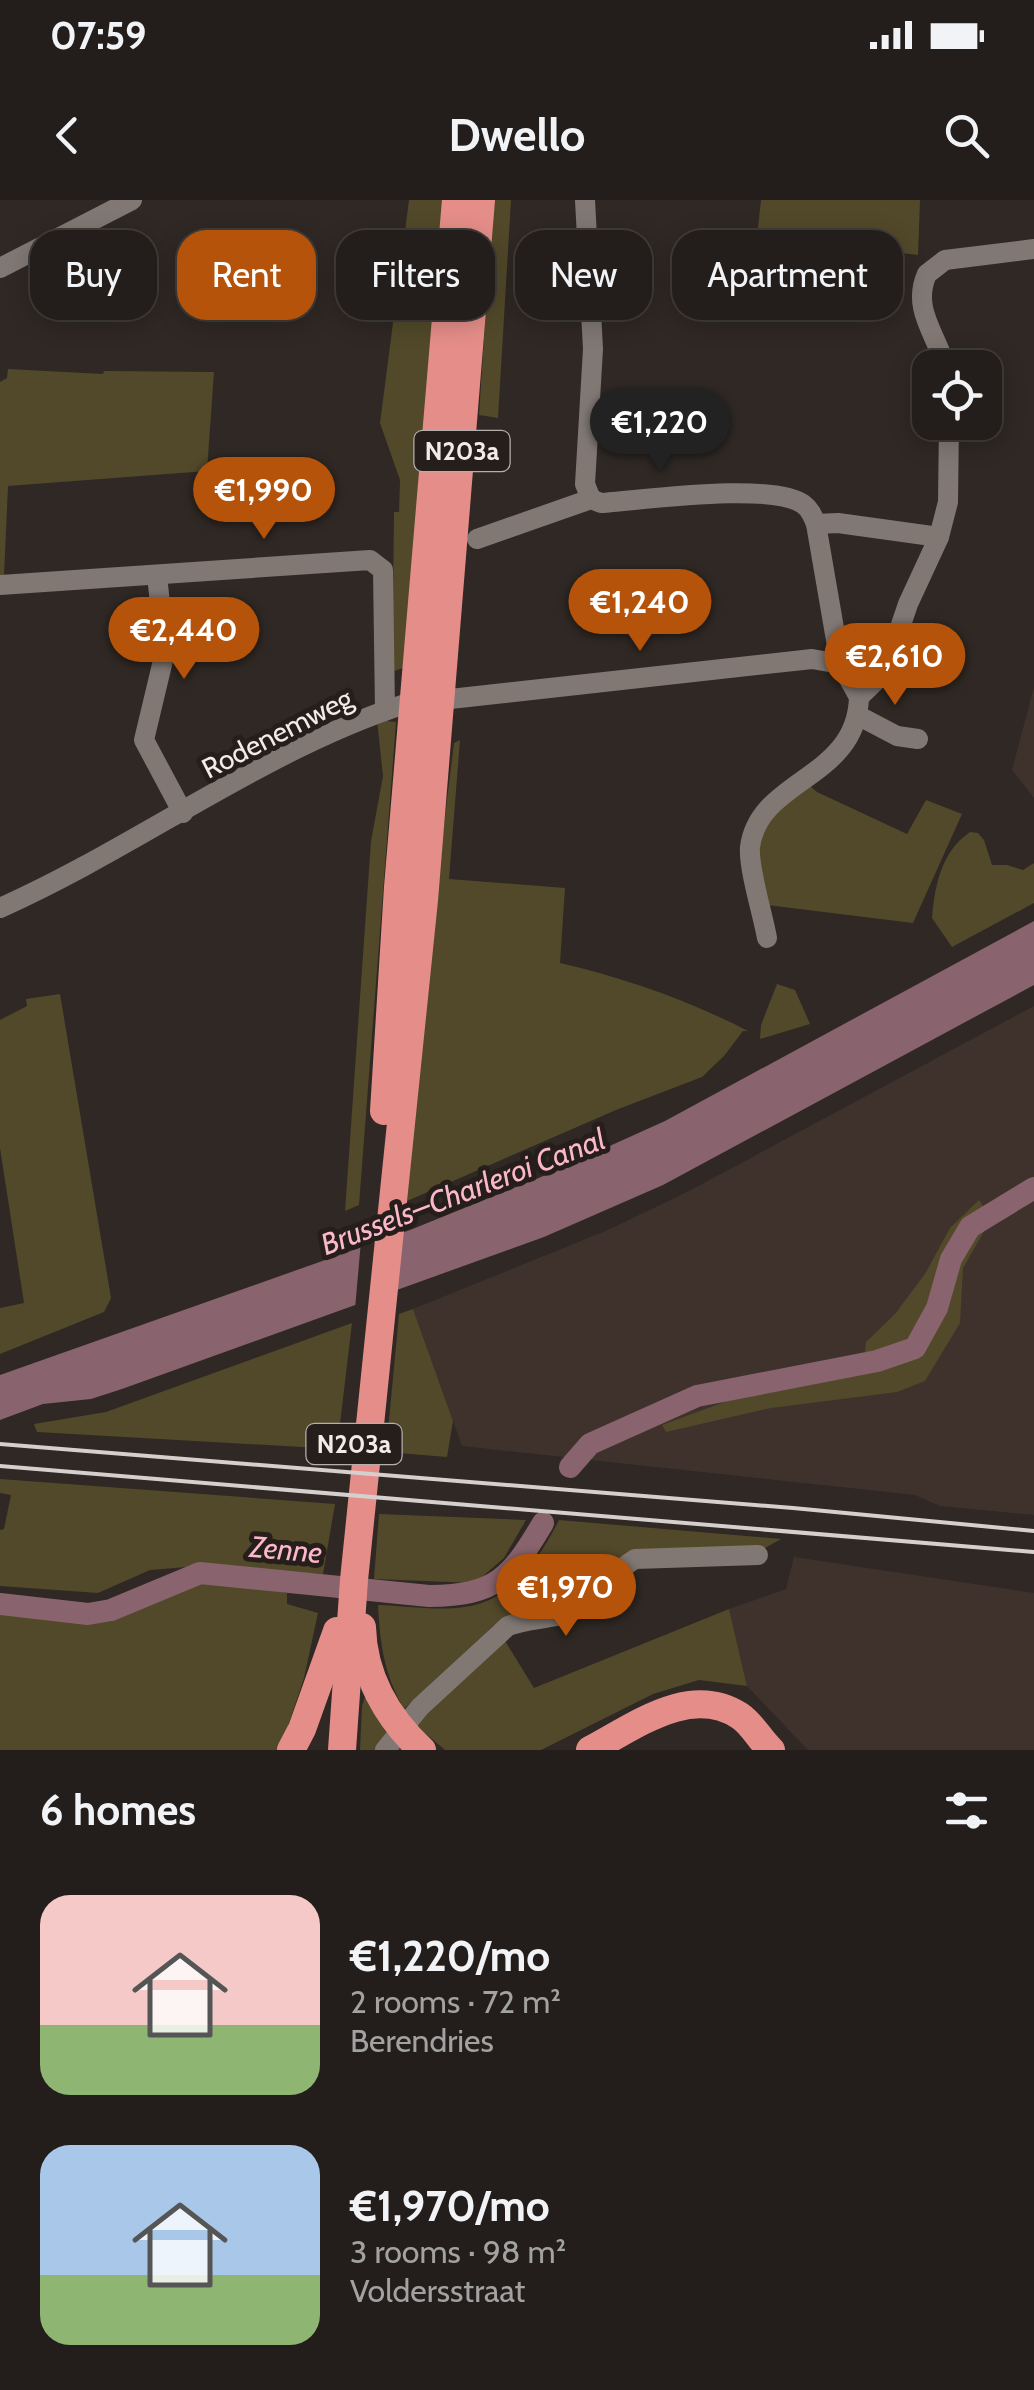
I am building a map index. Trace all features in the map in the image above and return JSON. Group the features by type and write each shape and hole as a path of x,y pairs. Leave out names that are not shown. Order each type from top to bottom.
{"highway":[{"name":"N203a","path":"329,1750 337,1630 391,1138 426,882 426,703 456,200"},
{"name":"N203a","path":"426,703 482,200"},
{"name":"N203a","path":"342,1750 391,1138"},
{"path":"359,1555 362,1638 371,1676 389,1714 422,1750"},
{"path":"291,1750 337,1630"},
{"path":"590,1750 661,1713 701,1703 740,1716 768,1748"}],"street":[{"path":"0,268 132,200"},
{"path":"584,200 593,349 585,484 592,499"},
{"path":"938,350 921,302 926,274 946,260 1034,249"},
{"path":"767,938 749,852 752,836 759,820 775,802 838,756 859,707 885,672 908,604 939,536 948,502 949,440"},
{"path":"477,539 592,499 600,502 761,493 804,504 816,524 840,664 859,707 898,736 918,739"},
{"path":"816,524 838,523 939,536"},
{"path":"0,585 370,560 383,570 385,711"},
{"path":"157,575 165,652 144,740 183,813"},
{"name":"Rodenemweg","path":"0,908 350,722 385,711 812,659 885,672"},
{"path":"385,1750 420,1707 508,1626 526,1618 577,1610 622,1566 635,1559 758,1555"}],"shaded area":[{"path":"409,200 445,200 443,230 405,230"},
{"path":"493,200 511,200 498,418 479,415 485,320 495,320 495,230 491,230"},
{"path":"761,200 920,200 918,255 903,253 903,230 758,230"},
{"path":"393,320 435,320 408,666 392,672 394,512 399,512 400,480 380,423"},
{"path":"8,369 103,374 214,372 207,471 8,486 4,576 0,575 0,382 7,378"},
{"path":"1034,687 1034,798 1012,770"},
{"path":"377,720 396,722 359,1205 345,1211 371,841 383,776"},
{"path":"460,740 449,879 565,888 560,963 656,991 748,1031 743,1031 702,1077 407,1201 434,906 454,743"},
{"path":"808,784 817,792 907,834 926,800 962,814 913,923 767,905 757,861 763,822"},
{"path":"970,832 978,833 984,840 992,865 1023,870 1034,863 1034,903 952,947 932,918 935,893 946,859"},
{"path":"1034,921 1034,985 663,1185 544,1237 122,1389 91,1399 43,1404 0,1420 0,1375 410,1230 541,1177 665,1121"},
{"path":"777,984 795,990 810,1024 760,1039 761,1025"},
{"path":"60,994 111,1298 104,1312 0,1354 0,1308 24,1303 0,1148 0,1020 27,1006 26,999"},
{"path":"1034,1006 1034,1515 940,1506 915,1495 462,1446 413,1309 608,1230 689,1191"},
{"path":"979,1200 991,1219 963,1268 960,1323 925,1381 897,1392 771,1408 666,1432 662,1425 771,1385 864,1361 866,1342 895,1314 925,1274 950,1228"},
{"path":"413,1309 453,1421 447,1457 386,1452 399,1314"},
{"path":"352,1323 337,1449 37,1432 34,1424 106,1412"},
{"path":"0,1479 335,1504 323,1574 187,1567 150,1570 98,1593 0,1586 0,1530 4,1529 11,1495 0,1493"},
{"path":"379,1514 526,1520 504,1558 475,1583 374,1579"},
{"path":"559,1520 781,1539 765,1548 635,1553 594,1589 565,1603 521,1613 493,1626 404,1709 384,1659 378,1605 454,1608 496,1597 533,1563"},
{"path":"794,1557 1034,1593 1034,1750 808,1750 747,1686 729,1609 786,1589"},
{"path":"200,1578 287,1593 287,1604 318,1613 304,1678 280,1750 0,1750 0,1610 75,1616 114,1613"},
{"path":"729,1609 747,1686 699,1680 653,1694 541,1750 445,1750 412,1722 502,1636 534,1688"},
{"path":"367,1691 408,1750 360,1750 362,1706"}],"pier":[{"path":"401,1227 395,1295 355,1309 361,1241"}],"waterway":[{"name":"Zenne","path":"570,1467 590,1444 697,1396 877,1361 915,1348 937,1308 951,1259 970,1227 1034,1188"},
{"name":"Zenne","path":"0,1604 88,1614 111,1610 200,1573 452,1595 499,1580 521,1557 543,1523"}],"railway":[{"path":"0,1444 1034,1531"},
{"path":"0,1466 1034,1552"}],"water label":[{"name":"Brussels–Charleroi Canal","path":"463,1192"}]}
